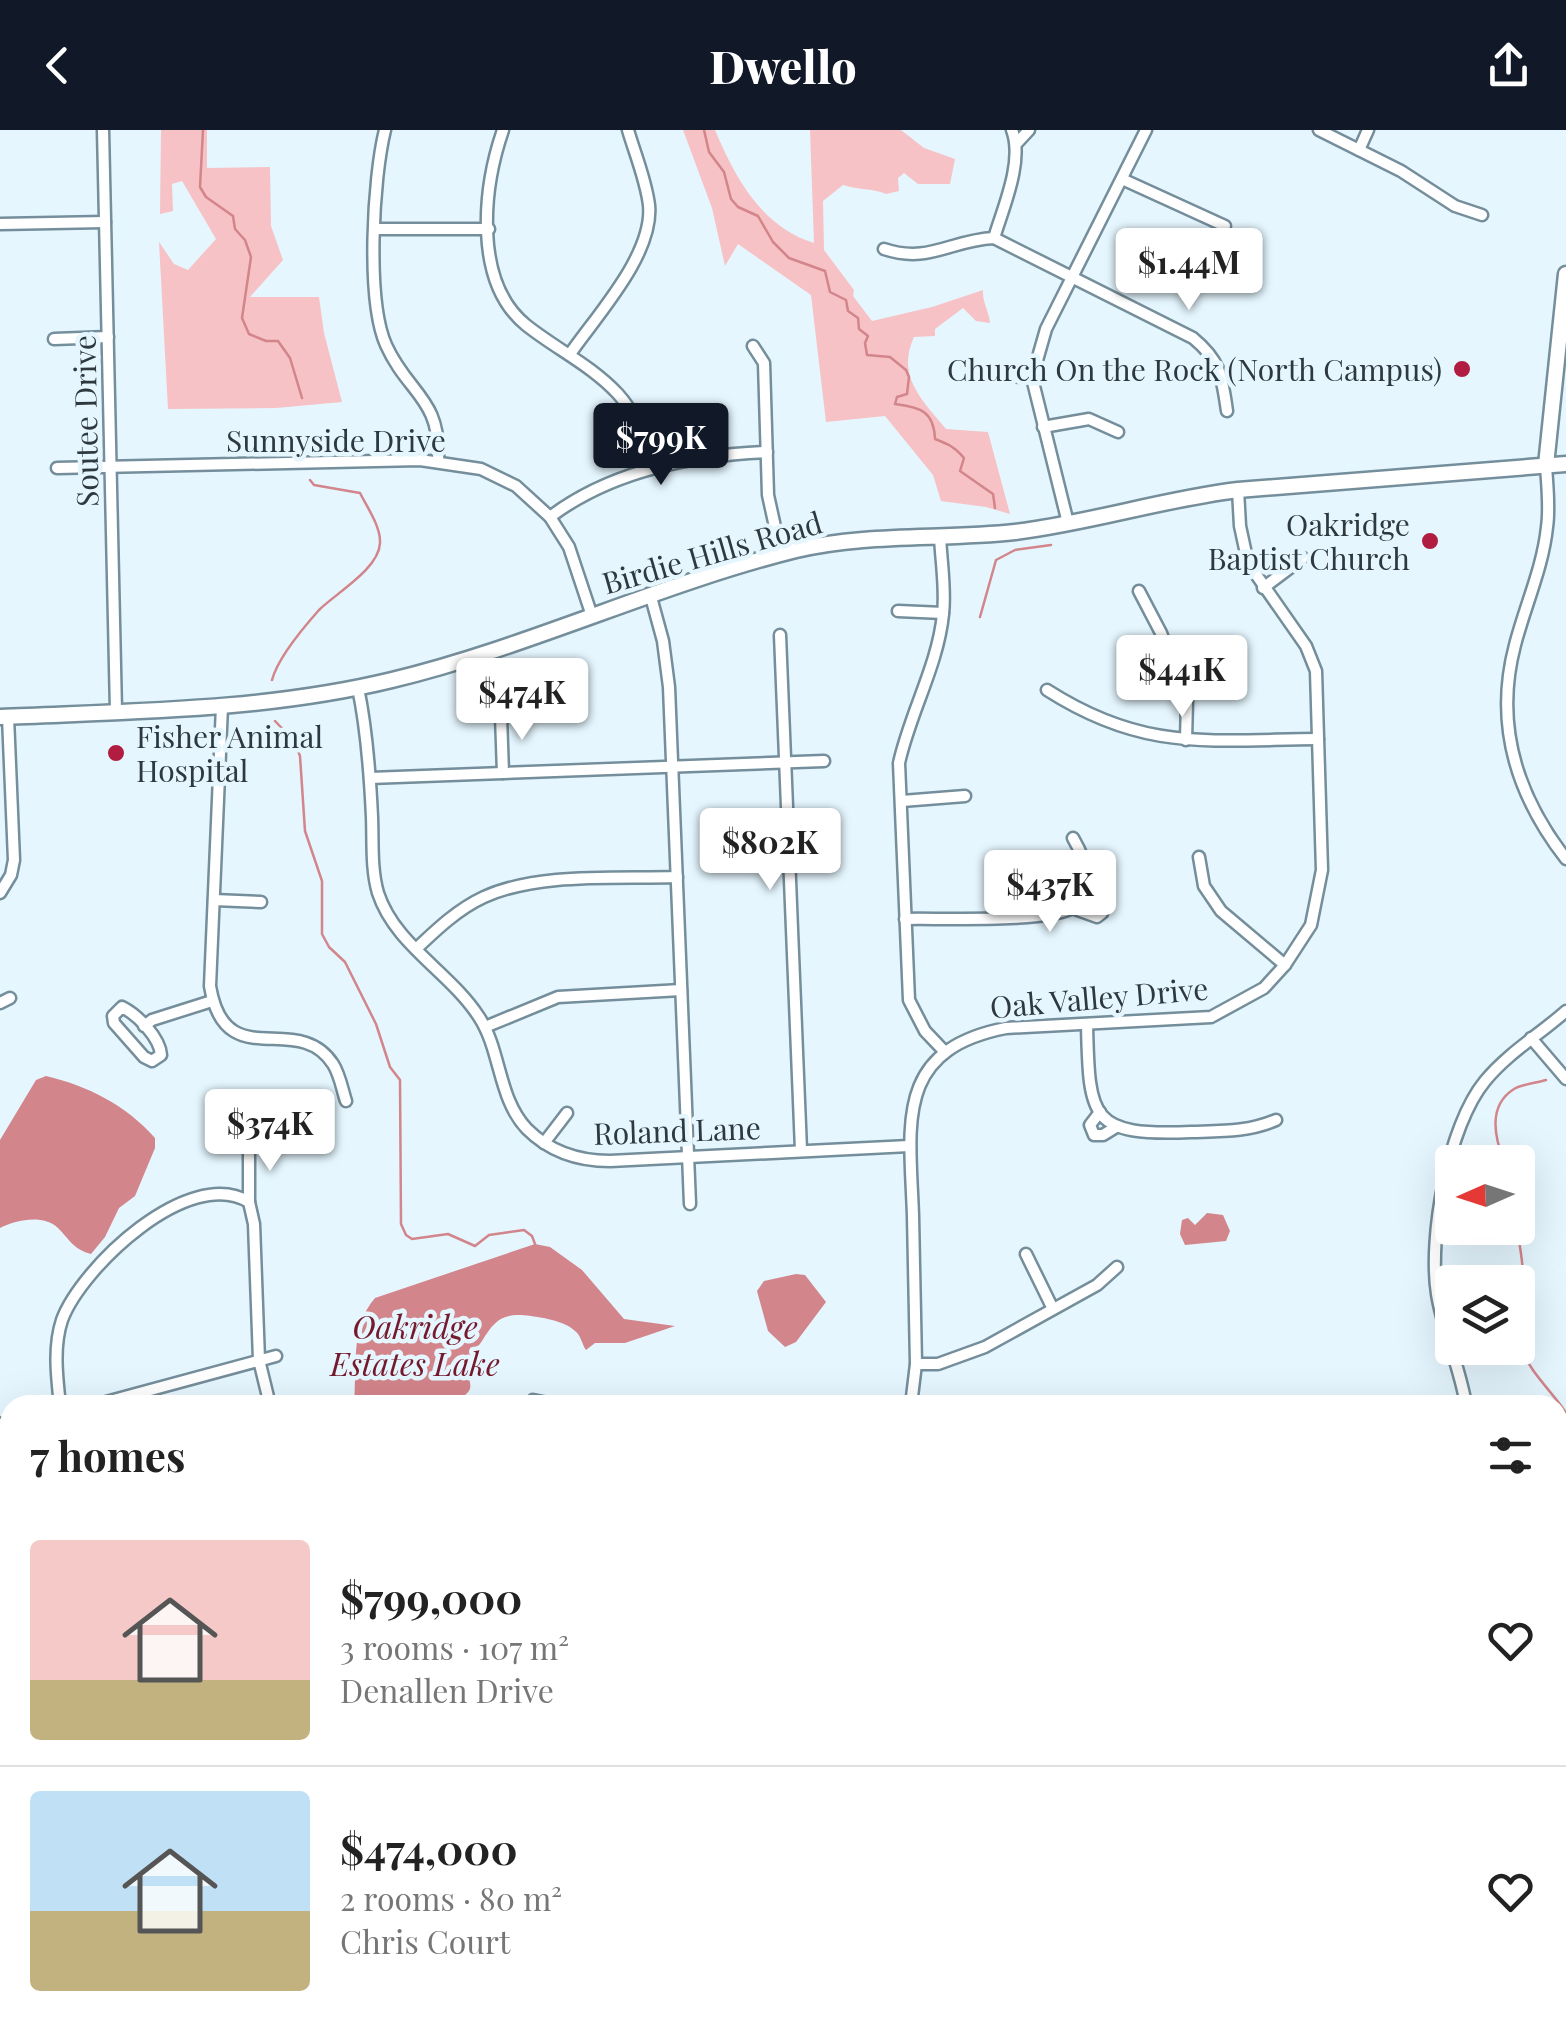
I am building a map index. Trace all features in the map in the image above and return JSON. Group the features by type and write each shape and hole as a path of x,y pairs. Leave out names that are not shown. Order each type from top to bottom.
{"main road":[{"path":"1546,466 1566,274"},
{"name":"Birdie Hills Road","path":"4,717 222,706 358,688 429,670 780,554 851,541 984,536 1238,490 1566,464"}],"street":[{"name":"Soutee Drive","path":"103,130 116,711"},
{"path":"385,130 378,173 375,286 382,334 396,362 436,420 438,460"},
{"path":"503,130 494,161 488,229 492,278 506,303 527,326 600,376 630,408 657,468"},
{"path":"570,354 634,262 648,228 646,192 628,130"},
{"path":"994,238 1012,172 1016,144 1012,130"},
{"path":"1016,144 1029,130"},
{"path":"1068,523 1032,378 1046,330 1146,130"},
{"path":"1319,130 1402,171 1454,206 1482,216"},
{"path":"1359,150 1368,130"},
{"path":"1122,178 1226,226"},
{"path":"0,224 105,222"},
{"path":"376,229 488,229"},
{"path":"884,249 920,256 970,239 994,238 1193,338 1221,369 1228,411"},
{"path":"54,339 108,337"},
{"path":"753,346 764,363 770,517 780,554"},
{"path":"968,366 976,373 1032,378"},
{"path":"1043,427 1089,418 1118,432"},
{"path":"550,517 592,491 657,468 712,455 767,452"},
{"name":"Sunnyside Drive","path":"56,468 438,460 481,469 503,479 550,517 568,547 592,616"},
{"path":"1546,466 1547,527 1514,648 1507,719 1524,791 1546,833 1566,859"},
{"name":"Oak Valley Drive","path":"944,1051 977,1034 1006,1028 1211,1017 1264,988 1285,965 1311,925 1322,870 1316,671 1295,628 1248,563 1238,490"},
{"path":"912,1395 916,1364 910,1113 931,1067 944,1051 912,1008 899,763 936,650 943,612 940,536"},
{"path":"1263,588 1303,558"},
{"path":"1139,591 1161,633 1187,701 1186,740"},
{"path":"651,597 667,659 690,1204"},
{"path":"898,611 943,612"},
{"path":"780,635 801,1150"},
{"name":"Roland Lane","path":"358,688 370,778 378,893 390,919 461,993 486,1027 512,1104 526,1127 544,1143 574,1158 592,1161 909,1146"},
{"path":"1047,690 1083,713 1154,737 1318,739"},
{"path":"222,706 212,1001 218,1014 237,1034 251,1040 289,1038 314,1046 333,1064 346,1101"},
{"path":"500,716 503,773"},
{"path":"0,893 14,868 6,797 4,717"},
{"path":"370,778 824,760"},
{"path":"902,800 965,796"},
{"path":"905,919 1045,916 1072,908 1086,891 1088,880 1085,858 1073,838"},
{"path":"1199,857 1204,886 1221,911 1285,965"},
{"path":"416,948 452,916 481,898 512,886 677,877"},
{"path":"1072,908 1096,917 1102,913 1100,901 1086,891"},
{"path":"214,900 261,902"},
{"path":"486,1027 558,997 681,990"},
{"path":"144,1026 212,1001"},
{"path":"122,1007 144,1026 162,1049 161,1055 152,1061 134,1046 113,1016 122,1007"},
{"path":"1463,1395 1438,1300 1433,1254 1462,1118 1484,1082 1566,1011"},
{"path":"1087,1024 1090,1087 1100,1112 1116,1127 1142,1134 1252,1130 1276,1120"},
{"path":"1532,1038 1566,1079"},
{"path":"1100,1112 1090,1125 1094,1134 1104,1135 1116,1127"},
{"path":"544,1143 567,1113"},
{"path":"249,1142 258,1360 267,1395"},
{"path":"60,1395 58,1336 69,1305 90,1273 130,1234 176,1207 221,1196 249,1202"},
{"path":"1026,1254 1052,1307"},
{"path":"916,1364 962,1358 1097,1285 1117,1267"},
{"path":"140,1395 212,1371 276,1356"}],"shaded area":[{"path":"161,130 207,130 207,168 270,167 271,226 283,260 250,297 319,297 342,402 276,408 168,409 159,242 174,264 188,270 216,239 182,181 172,184 173,211 160,214"},
{"path":"683,130 715,130 741,182 765,213 795,235 814,243 810,130 901,130 924,148 955,159 950,184 918,184 904,173 898,178 899,191 886,194 843,185 823,201 824,250 872,321 983,290 990,323 976,321 963,308 935,329 935,336 914,337 908,364 914,387 946,429 988,432 1010,514 941,501 933,475 885,416 826,422 811,295 738,244 725,266 712,208"}],"water":[{"path":"46,1076 105,1098 155,1138 155,1148 135,1196 119,1208 105,1237 91,1254 76,1247 45,1221 21,1221 0,1228 0,1140 36,1080"},
{"path":"1207,1213 1223,1215 1230,1231 1226,1241 1185,1245 1180,1234 1182,1220 1188,1218 1195,1225"},
{"name":"Oakridge Estates Lake","path":"535,1244 550,1247 582,1270 624,1319 675,1326 625,1343 595,1343 586,1350 577,1333 566,1325 531,1316 507,1316 491,1327 473,1353 468,1370 470,1389 464,1395 354,1395 358,1335 375,1298"},
{"path":"805,1275 826,1302 796,1342 785,1347 768,1331 757,1291 764,1281"}],"waterway":[{"path":"203,130 200,187 206,197 233,216 235,229 245,240 251,257 242,318 249,334 278,341 290,358 302,398"},
{"path":"704,130 709,152 724,172 731,199 738,207 758,216 773,242 789,258 825,271 830,292 846,300 848,311 858,318 859,329 868,336 867,355 890,357 906,370 907,394 897,397 895,404 919,409 929,417 935,439 958,451 964,458 960,471 993,494 995,508"},
{"path":"272,680 299,634 319,610 365,571 380,543 376,524 360,493 314,485 310,480"},
{"path":"980,617 996,560 1015,550 1051,545"},
{"path":"275,721 294,741 300,756 305,831 322,881 322,934 345,962 376,1024 390,1067 400,1080 401,1224 406,1235 412,1239 448,1234 475,1246 489,1235 524,1230 535,1244"},
{"path":"1499,1145 1497,1113 1505,1096 1521,1086 1546,1080"},
{"path":"1520,1245 1523,1276 1519,1339 1530,1366 1552,1395"}],"place":[{"name":"Church On the Rock (North Campus)","path":"1462,369"},
{"name":"Oakridge Baptist Church","path":"1430,541"},
{"name":"Fisher Animal Hospital","path":"116,753"}]}
